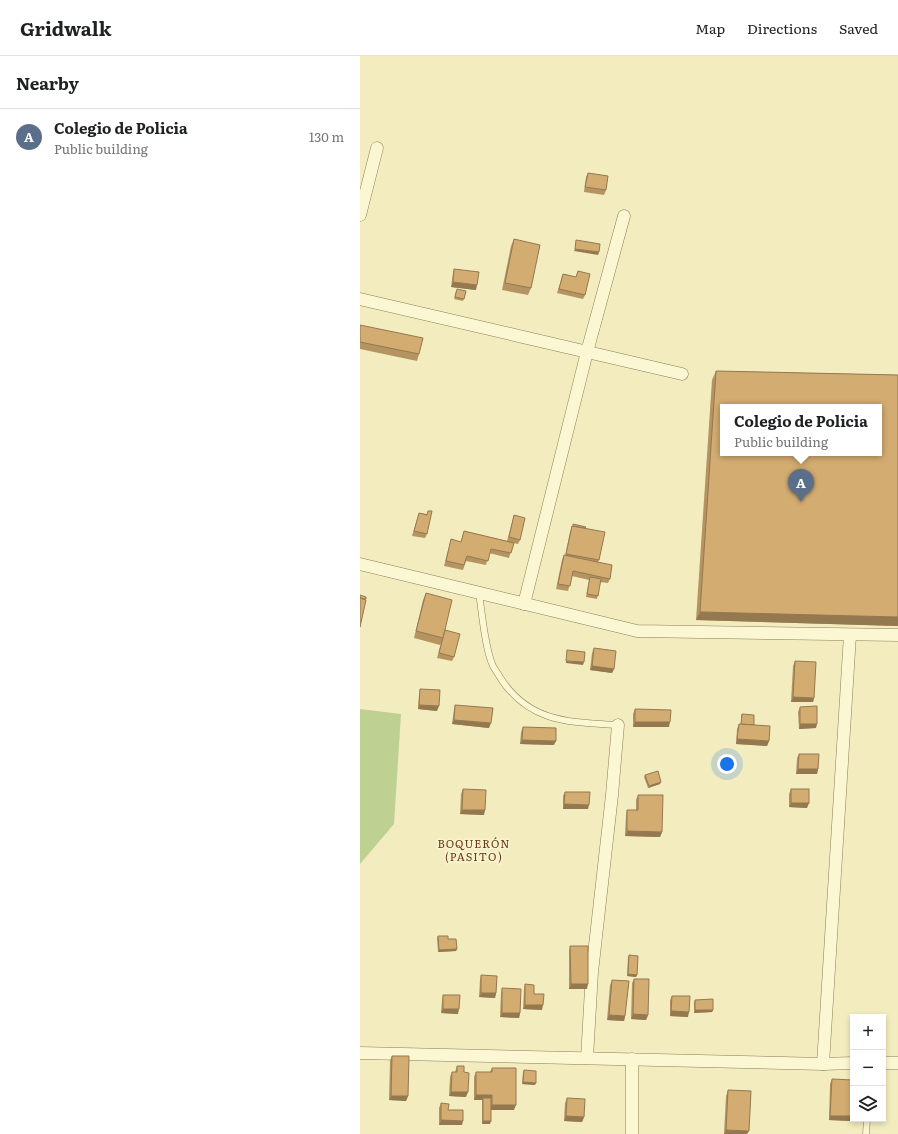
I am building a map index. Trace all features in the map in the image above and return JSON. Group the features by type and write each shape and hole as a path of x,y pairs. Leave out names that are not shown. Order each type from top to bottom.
{"street":[{"path":"360,215 377,148"},
{"path":"524,604 587,352 624,216"},
{"path":"360,299 682,374"},
{"path":"360,564 637,631 898,635"},
{"path":"823,1064 850,635"},
{"path":"587,1058 592,972 612,795 618,725"},
{"path":"360,1053 823,1064 850,1063"},
{"path":"632,1059 632,1134"},
{"path":"886,1063 898,1063"}],"lane":[{"path":"479,593 487,644 493,665 507,687 523,704 547,717 574,722 618,725"},
{"path":"866,1134 867,1122"}],"green space":[{"path":"360,709 401,714 394,824 360,864"}],"building":[{"path":"588,173 608,176 606,190 585,187"},
{"path":"514,239 540,245 531,288 505,283"},
{"path":"576,240 600,244 599,252 575,249"},
{"path":"454,269 479,272 477,285 453,282"},
{"path":"578,271 590,274 585,295 559,289 563,274 576,277"},
{"path":"457,289 466,291 464,299 455,297"},
{"path":"360,325 423,338 419,354 360,342"},
{"path":"716,371 898,375 898,617 700,612"},
{"path":"428,511 432,511 427,534 414,531 419,513 427,515"},
{"path":"514,515 525,518 520,540 509,537"},
{"path":"573,524 586,527 573,526"},
{"path":"572,526 605,532 599,560 566,554"},
{"path":"464,531 514,543 511,553 491,549 488,561 467,556 464,565 446,561 451,539 461,542"},
{"path":"564,555 612,565 610,579 573,571 570,586 558,584"},
{"path":"590,577 601,579 598,596 587,594"},
{"path":"426,593 452,600 443,638 416,631"},
{"path":"360,595 366,597 366,599 360,598"},
{"path":"360,598 366,600 360,627"},
{"path":"445,630 460,634 454,657 439,653"},
{"path":"594,648 616,651 614,669 592,666"},
{"path":"567,650 585,652 584,662 566,661"},
{"path":"795,661 816,662 814,698 793,697"},
{"path":"420,689 440,690 439,706 419,705"},
{"path":"455,705 493,708 491,723 454,720"},
{"path":"817,706 817,724 800,724 800,707"},
{"path":"635,709 671,710 670,722 635,722"},
{"path":"742,714 754,715 754,725 741,724"},
{"path":"739,724 770,726 769,741 737,739"},
{"path":"523,727 556,728 556,741 522,740"},
{"path":"799,754 819,754 818,769 798,769"},
{"path":"658,771 661,782 649,786 645,775"},
{"path":"463,789 486,790 485,810 462,810"},
{"path":"791,789 809,789 809,803 791,803"},
{"path":"565,792 590,792 589,805 564,804"},
{"path":"638,795 663,795 662,832 627,831 627,810 638,810"},
{"path":"438,936 448,936 448,939 456,939 457,949 439,950"},
{"path":"570,946 588,946 588,984 571,984"},
{"path":"629,955 638,956 637,975 628,974"},
{"path":"481,975 497,976 496,993 481,993"},
{"path":"634,979 649,979 648,1015 633,1014"},
{"path":"612,980 629,981 625,1016 609,1015"},
{"path":"525,984 534,985 534,994 544,994 543,1005 525,1005"},
{"path":"502,988 521,989 520,1013 502,1013"},
{"path":"443,995 460,995 459,1009 443,1009"},
{"path":"672,996 690,996 689,1012 671,1011"},
{"path":"713,999 713,1010 695,1010 695,1000"},
{"path":"392,1056 409,1056 408,1096 391,1096"},
{"path":"457,1066 464,1066 464,1072 469,1073 468,1092 451,1092 452,1072 457,1072"},
{"path":"492,1068 516,1068 516,1105 492,1105 492,1095 476,1095 476,1072 492,1072"},
{"path":"524,1070 536,1071 536,1083 523,1082"},
{"path":"832,1079 850,1080 850,1116 830,1116"},
{"path":"728,1090 751,1091 749,1131 726,1130"},
{"path":"483,1098 491,1098 491,1121 483,1121"},
{"path":"567,1098 585,1099 584,1117 566,1116"},
{"path":"441,1103 449,1104 448,1110 463,1110 463,1121 441,1120"}],"place":[{"name":"Colegio de Policia","path":"801,502"}],"district":[{"name":"BOQUERÓN (PASITO)","path":"474,849"}]}
